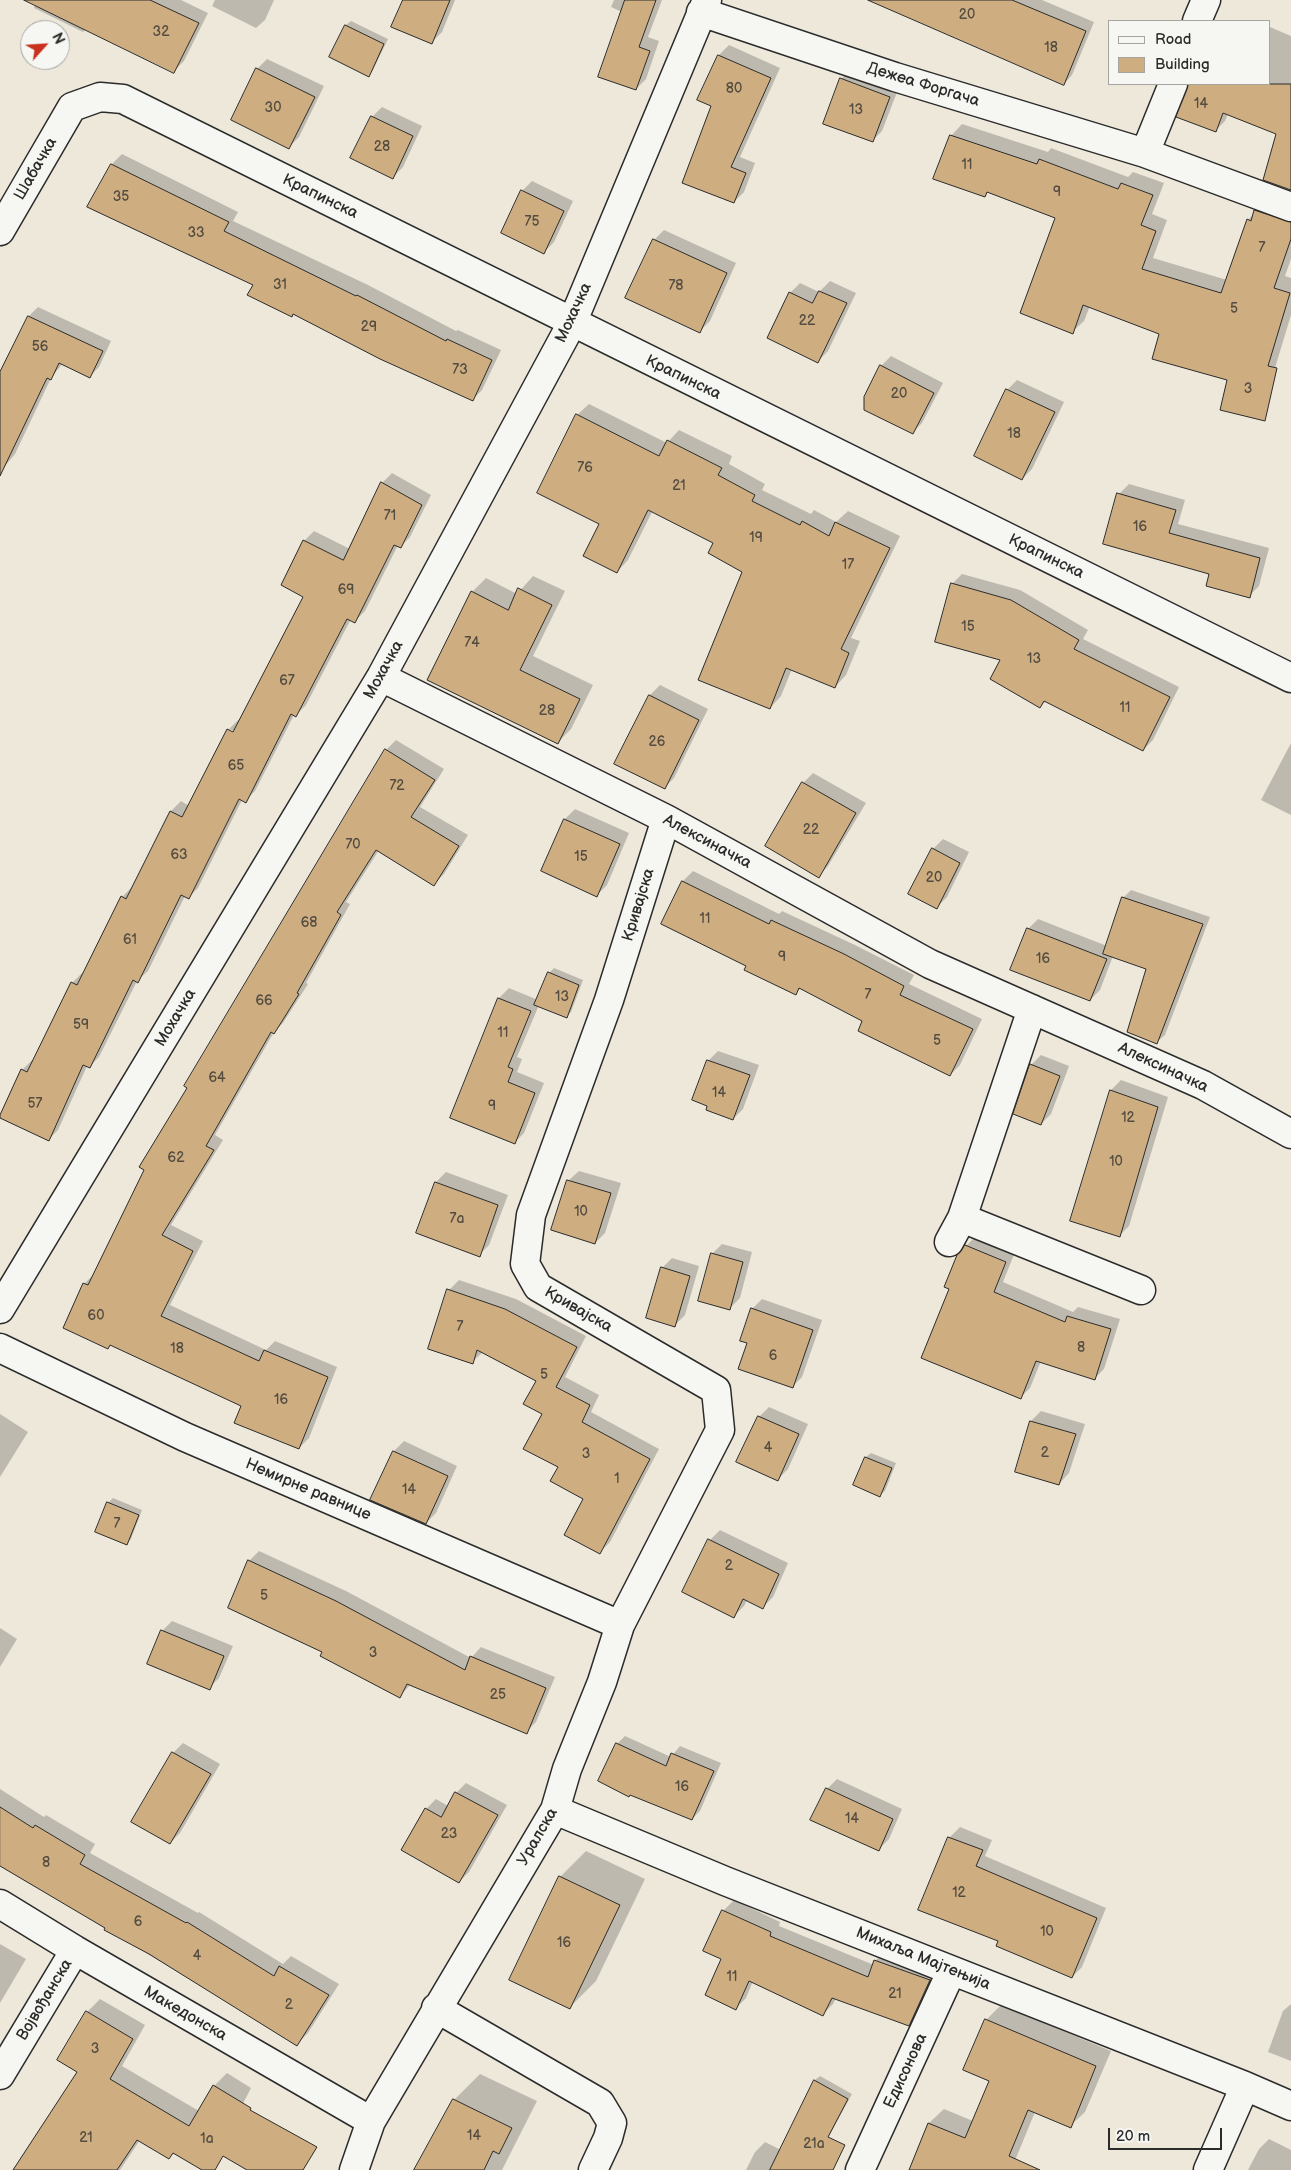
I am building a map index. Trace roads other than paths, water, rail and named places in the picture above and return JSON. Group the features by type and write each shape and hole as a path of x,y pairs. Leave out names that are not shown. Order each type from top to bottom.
{"street":[{"path":"1197,20 1206,0"},
{"name":"Дежеа Форгача","path":"704,6 895,77 1145,153 1291,207"},
{"name":"Мохачка","path":"0,1309 381,677 572,323 704,6"},
{"path":"1145,153 1172,85"},
{"name":"Крапинска","path":"72,107 100,97 123,99 1291,678"},
{"name":"Шабачка","path":"0,231 72,107"},
{"name":"Алексиначка","path":"381,677 666,819 930,964 1203,1085 1291,1134"},
{"name":"Кривајска","path":"620,1625 720,1430 716,1390 538,1287 525,1264 531,1215 609,1000 666,819"},
{"path":"949,1242 962,1218 1032,1009"},
{"path":"962,1218 1141,1290"},
{"name":"Немирне равнице","path":"0,1348 185,1437 620,1625"},
{"name":"Уралска","path":"354,2170 371,2121 436,2008 555,1810 567,1769 602,1682 620,1625"},
{"name":"Михаља Мајтењија","path":"555,1810 725,1881 1245,2086 1291,2106"},
{"name":"Македонска","path":"0,1904 75,1950 371,2121"},
{"name":"Војвођанска","path":"0,2075 75,1950"},
{"name":"Едисонова","path":"860,2170 952,1972"},
{"path":"436,2008 562,2079 600,2103 612,2123 608,2138 593,2170"},
{"path":"1208,2170 1245,2086"}]}
